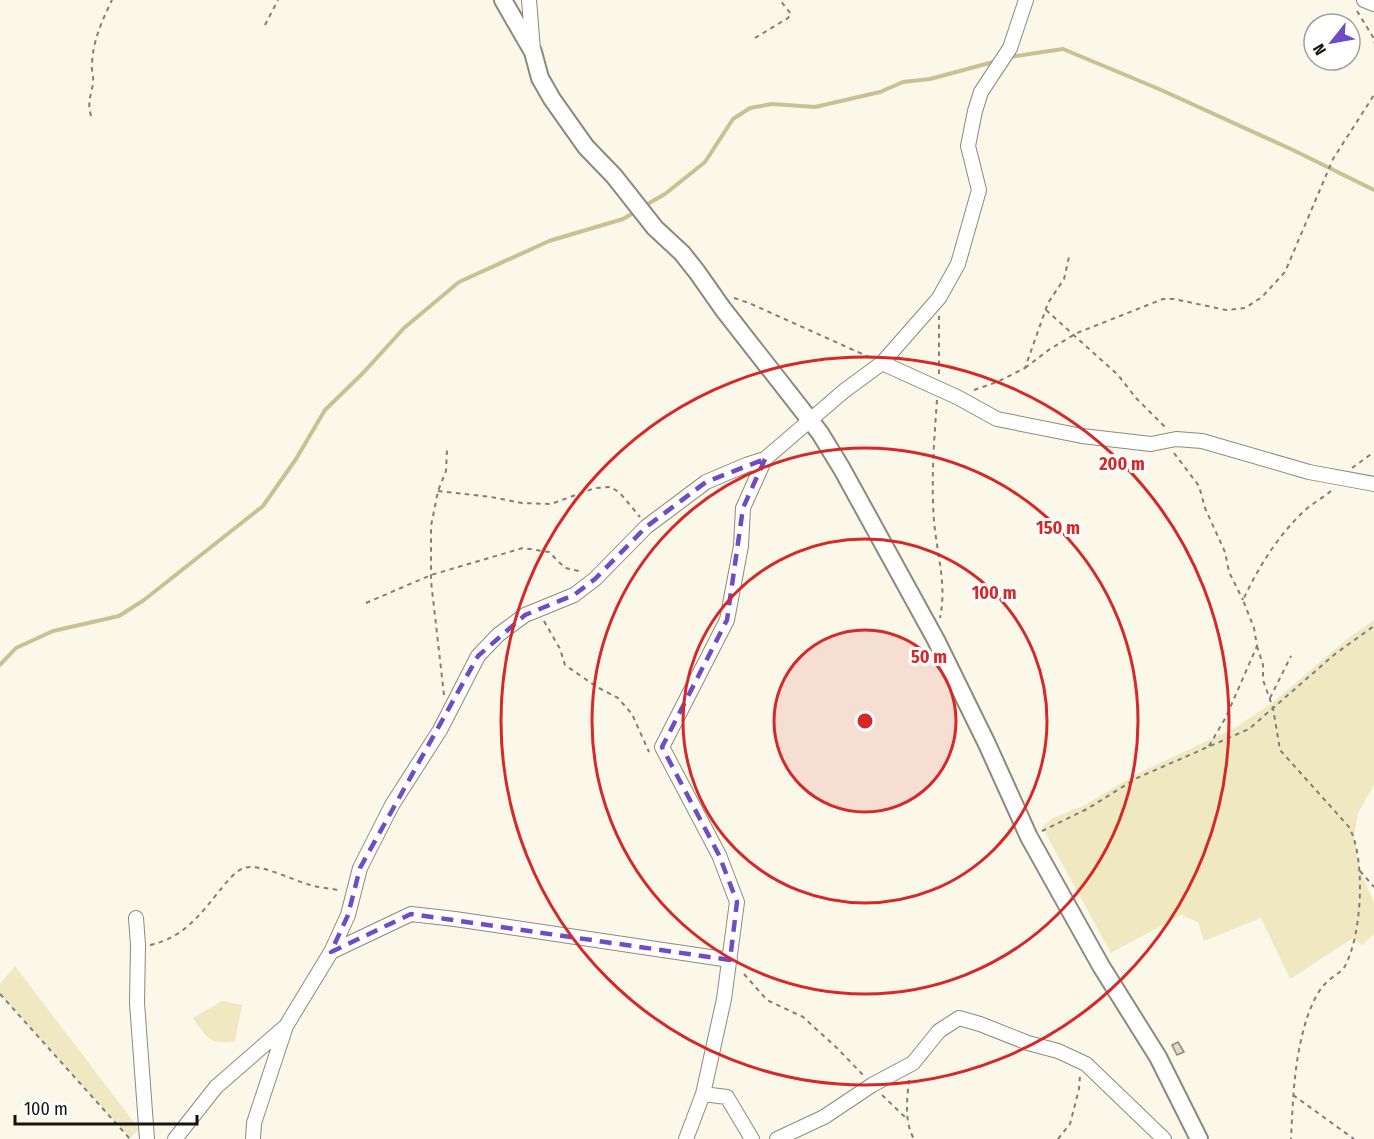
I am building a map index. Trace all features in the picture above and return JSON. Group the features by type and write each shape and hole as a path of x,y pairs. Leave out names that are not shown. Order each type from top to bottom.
{"street":[{"path":"503,0 533,52"},
{"path":"530,0 533,52 540,78 546,89 586,147 614,176 655,228 682,254 820,433 842,469 936,640 1029,837 1101,966 1158,1057 1199,1139"},
{"path":"253,1139 254,1123 286,1026 331,952 348,915 360,868 392,805 445,720 478,656 498,635 525,615 574,595 602,573 646,527 706,482 765,459 844,391 882,363 939,298 958,264 979,190 969,146 975,111 981,92 1010,48 1026,0"},
{"path":"1360,5 1374,4"},
{"path":"882,363 957,397 997,419 1082,436 1151,444 1176,439 1202,441 1309,472 1374,484"},
{"path":"686,1139 703,1094 724,999 737,902 719,855 662,747 727,620 741,546 743,508 765,459"},
{"path":"331,952 411,914 454,918 730,960"},
{"path":"136,918 137,1003 147,1139"},
{"path":"777,1139 824,1117 872,1085 913,1063 939,1031 959,1018 1028,1043 1058,1051 1086,1064 1164,1139"},
{"path":"175,1139 216,1087 286,1026"},
{"path":"703,1094 727,1097 752,1139"}],"path":[{"path":"91,116 87,103 94,81 91,66 94,45 98,29 112,0"},
{"path":"265,25 278,0"},
{"path":"755,38 788,18 790,14 780,0"},
{"path":"1360,5 1374,44"},
{"path":"957,397 997,382 1025,368 1074,334 1164,299 1226,310 1245,308 1262,297 1285,273 1333,159 1374,95"},
{"path":"1025,368 1048,303 1064,279 1069,257"},
{"path":"716,299 731,297 749,303 882,363"},
{"path":"936,640 944,600 944,585 934,520 933,456 938,389 939,298"},
{"path":"1046,310 1118,375 1136,398 1176,439"},
{"path":"1151,444 1169,449 1177,455 1199,486 1205,508 1225,552 1229,572 1244,600 1254,628 1263,665 1263,680 1273,708 1281,750 1349,827 1354,837 1360,871 1359,902 1351,951 1344,968 1324,984 1307,1020 1294,1069 1291,1139"},
{"path":"445,720 431,575 431,526 438,490 446,471 447,449"},
{"path":"1244,600 1258,568 1280,538 1303,512 1343,479 1358,462 1374,452"},
{"path":"438,490 522,503 551,504 595,488 611,488 620,493 646,527"},
{"path":"366,603 431,575 523,548 549,552 565,568 578,572 602,573"},
{"path":"537,610 560,649 564,665 618,698 632,714 649,752"},
{"path":"1029,837 1087,809 1137,778 1249,729 1335,654 1374,626"},
{"path":"1209,746 1226,717 1257,646"},
{"path":"1270,698 1291,656"},
{"path":"138,945 165,941 180,933 197,920 228,880 243,868 260,868 311,885 354,894"},
{"path":"1360,871 1374,887"},
{"path":"744,974 767,1000 802,1017 820,1032 908,1120"},
{"path":"0,994 130,1139"},
{"path":"913,1063 907,1099 910,1132 914,1139"},
{"path":"1058,1139 1070,1124 1080,1076 1086,1064"},
{"path":"1293,1095 1354,1139"}],"highlighted area":[{"path":"765,459 743,508 727,620 662,747 719,855 737,902 730,960 411,914 331,952 348,915 360,868 478,656 525,615 574,595 595,579 646,527 706,482"}],"shaded area":[{"path":"1374,620 1374,785 1358,813 1354,837 1360,871 1374,902 1374,934 1362,945 1353,938 1290,979 1261,918 1204,941 1198,922 1181,915 1111,953 1042,827 1053,818 1083,806 1137,774 1236,727 1272,703 1346,640"},
{"path":"15,966 139,1129 130,1138 0,994 0,984"},
{"path":"222,1001 242,1005 235,1041 220,1042 210,1039 193,1018"}],"building":[{"path":"1178,1042 1184,1052 1177,1055 1172,1045"}],"waterway":[{"path":"1010,57 1063,49 1159,89 1374,190"},
{"path":"644,206 665,194 705,162 733,119 750,108 772,104 815,107 880,92 903,82 930,79 997,61"},
{"path":"0,665 16,648 53,631 119,616 144,600 263,506 296,459 325,410 404,328 459,282 549,241 623,219 635,212"}]}
